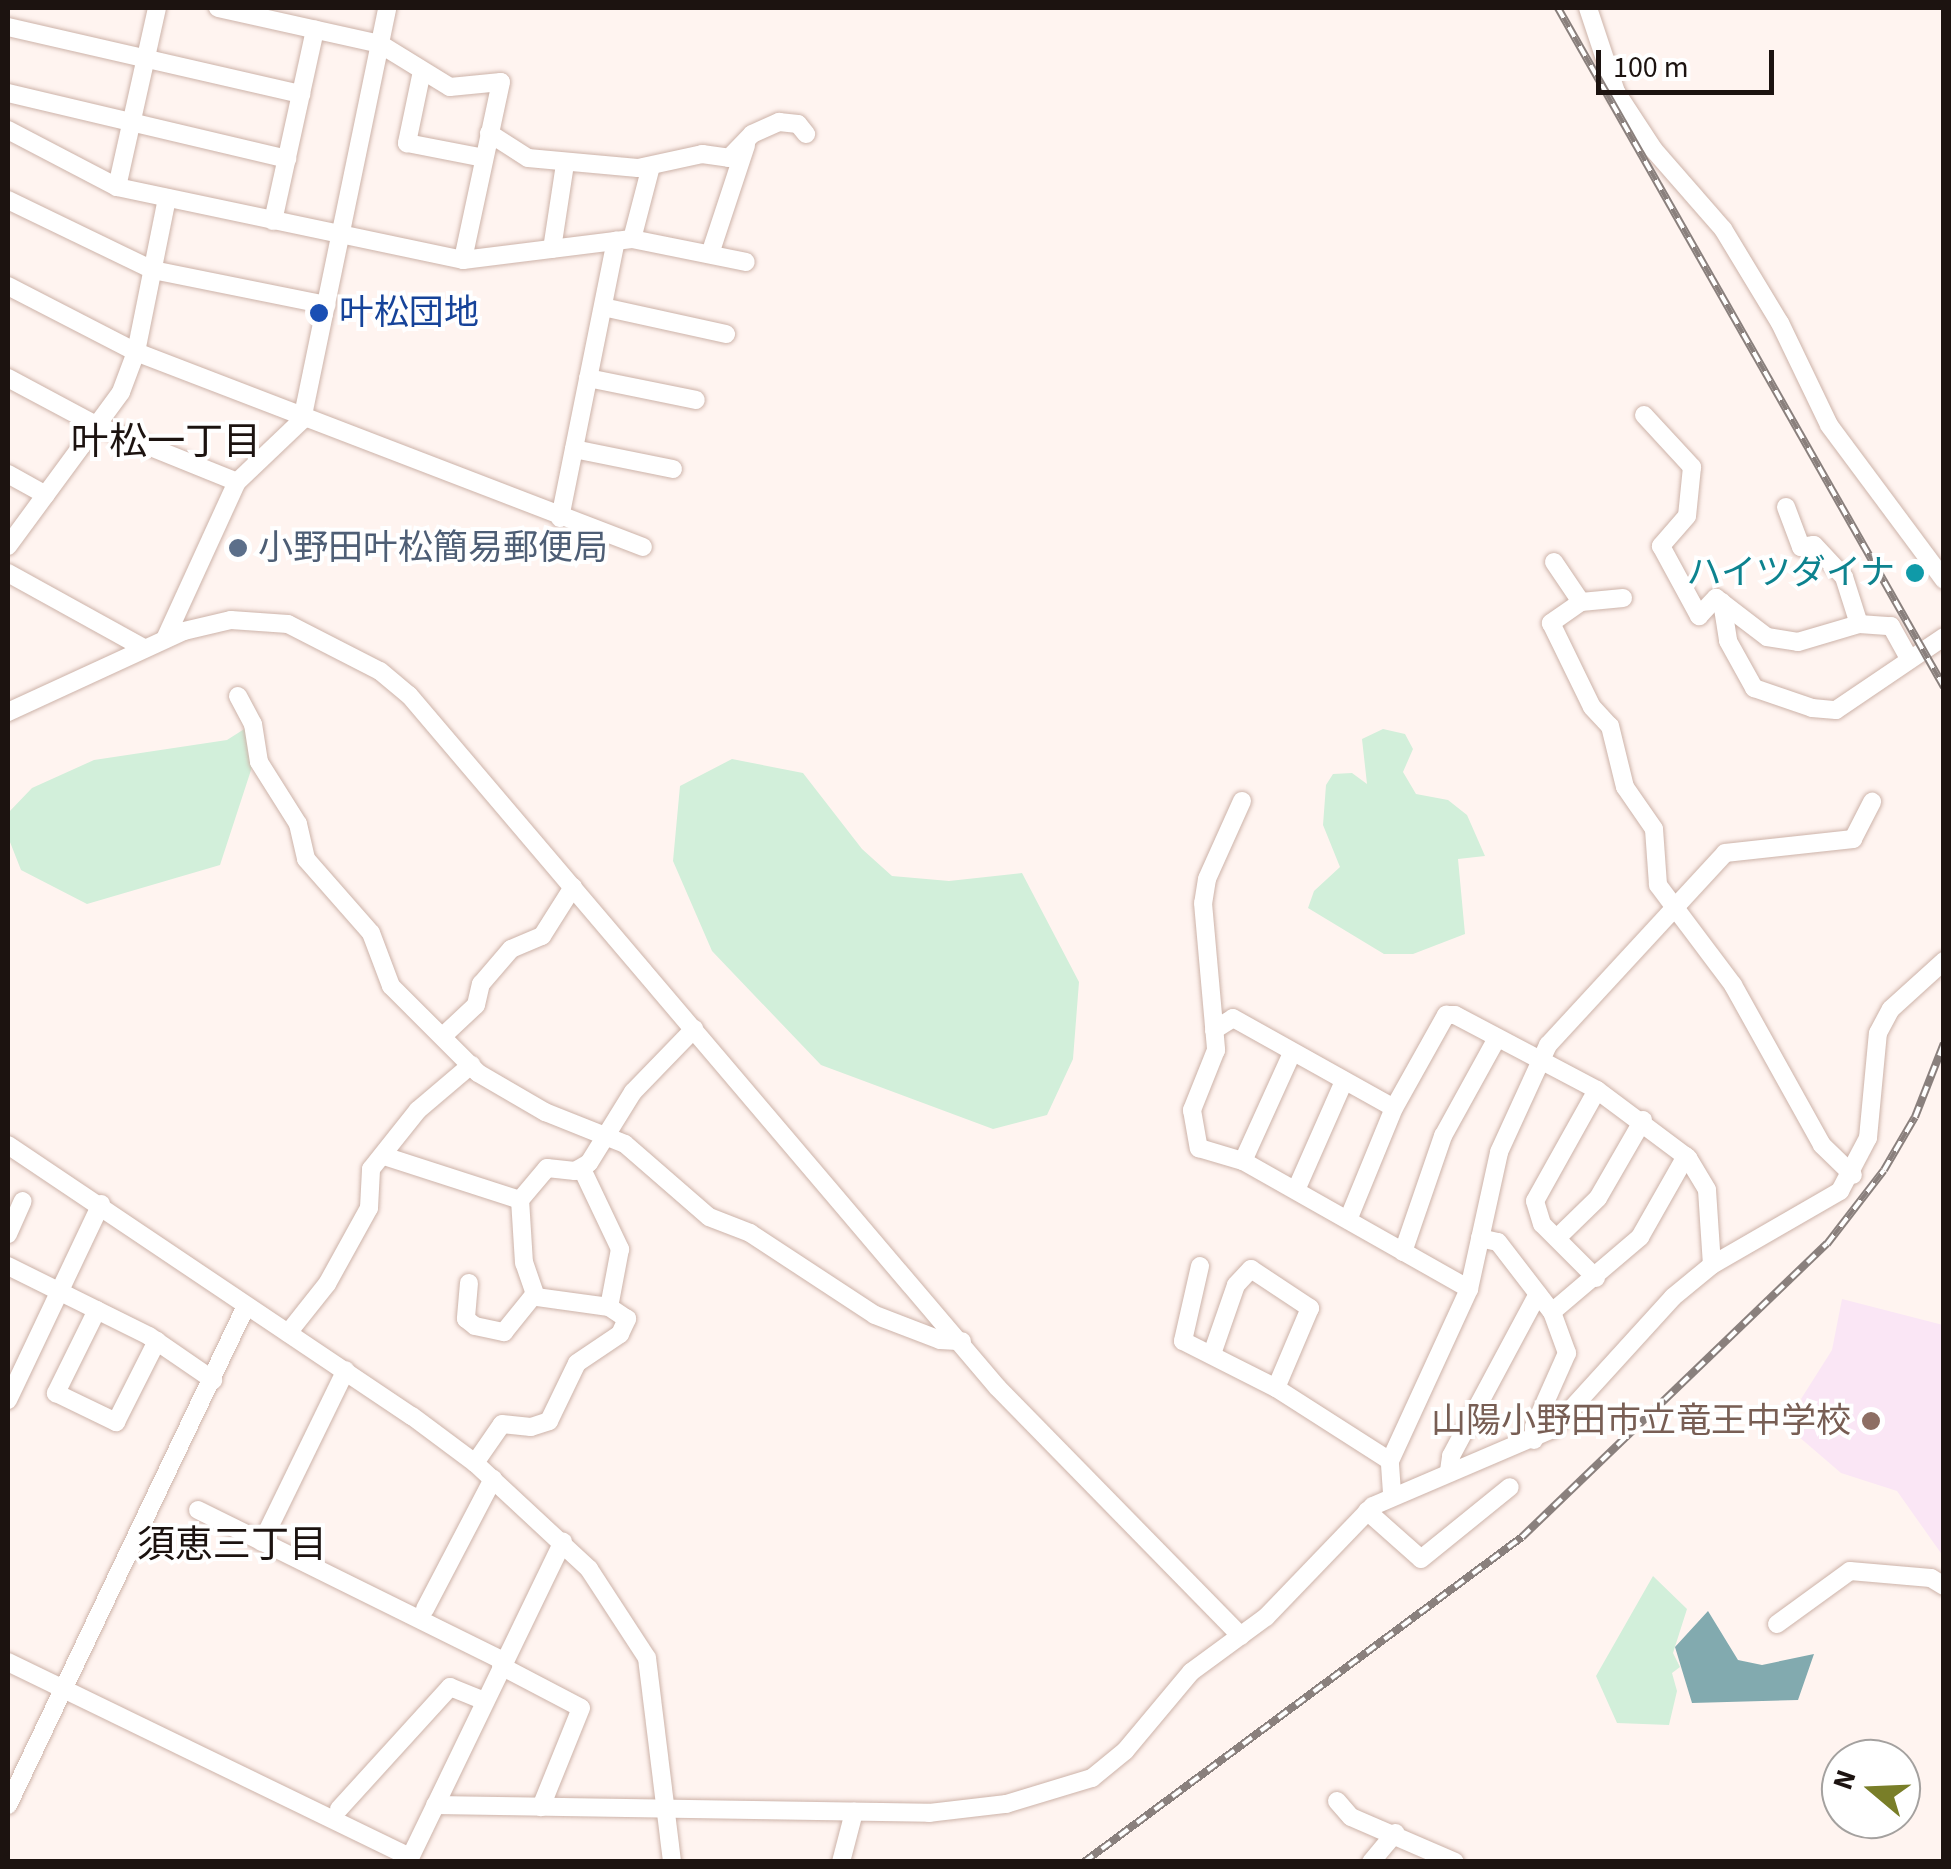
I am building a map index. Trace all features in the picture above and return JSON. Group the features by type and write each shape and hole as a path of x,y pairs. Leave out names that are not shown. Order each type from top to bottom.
{"street":[{"path":"117,187 157,8"},
{"path":"218,8 380,44 455,88 501,82 463,260"},
{"path":"165,640 237,482 302,420 386,8"},
{"path":"1588,8 1616,92 1654,150 1723,229 1780,323 1829,425 1944,580"},
{"path":"8,27 301,94"},
{"path":"273,220 315,30"},
{"path":"422,71 407,143 484,158"},
{"path":"8,93 287,158"},
{"path":"489,133 528,158 564,164 652,166 702,154 729,158 748,140 779,122 798,124 806,134"},
{"path":"8,130 117,187 463,260 624,240 746,262"},
{"path":"710,254 748,140"},
{"path":"552,249 564,164"},
{"path":"560,518 602,308 652,166"},
{"path":"8,546 121,392 136,352 168,198"},
{"path":"8,200 153,270 326,304"},
{"path":"8,286 136,352 302,420 644,547"},
{"path":"602,308 726,334"},
{"path":"8,378 96,425 237,482"},
{"path":"588,378 696,400"},
{"path":"1644,415 1689,461 1694,478 1687,516 1661,546 1699,616 1716,598 1767,637 1798,642 1858,624 1886,622 1909,660"},
{"path":"574,449 673,469"},
{"path":"8,474 46,494"},
{"path":"1786,507 1801,547 1818,548 1844,577 1858,624"},
{"path":"1554,562 1581,602"},
{"path":"8,573 144,648"},
{"path":"1623,598 1581,602 1551,624 1592,707 1615,736 1625,786 1654,829 1654,876 1733,985 1822,1145 1852,1176"},
{"path":"1722,602 1728,641 1754,688 1797,704 1836,710 1944,637"},
{"path":"8,712 202,624 269,621 347,650 409,695 962,1341 998,1388 1241,1636"},
{"path":"238,696 252,724 259,762 298,824 306,859 371,934 391,986 472,1065 545,1112 606,1135 644,1158 709,1217 750,1234 875,1315 940,1340 962,1341"},
{"path":"1242,801 1206,878 1203,903 1214,1064 1194,1098 1192,1126 1198,1148 1243,1161 1469,1289"},
{"path":"1392,1494 1390,1461 1469,1289 1500,1152 1545,1064 1548,1045 1678,910 1725,853 1853,838 1872,802"},
{"path":"443,1036 476,1005 481,984 511,950 542,936 573,887"},
{"path":"436,1805 854,1812 973,1810 1092,1778 1124,1751 1191,1672 1241,1636 1368,1511 1392,1494 1534,1440 1565,1418 1648,1323 1712,1265 1840,1191 1852,1176 1868,1138 1878,1032 1892,1009 1944,962"},
{"path":"1348,1220 1394,1108 1446,1015 1597,1090 1643,1120 1686,1156 1708,1190 1712,1265"},
{"path":"1214,1030 1234,1018 1394,1108"},
{"path":"582,1169 632,1092 694,1028"},
{"path":"1404,1252 1442,1136 1497,1038"},
{"path":"1243,1161 1292,1053"},
{"path":"288,1332 326,1284 370,1208 370,1170 418,1110 472,1065"},
{"path":"1296,1190 1344,1081"},
{"path":"1596,1278 1542,1224 1535,1202 1597,1090"},
{"path":"1557,1238 1598,1198 1643,1120"},
{"path":"8,1146 101,1204 246,1306 346,1370 475,1463 563,1541 620,1608 647,1658 672,1862"},
{"path":"384,1156 520,1200"},
{"path":"1552,1312 1640,1237 1686,1156"},
{"path":"534,1294 524,1262 520,1200 547,1168 582,1169"},
{"path":"582,1169 616,1229 622,1228"},
{"path":"598,1198 620,1249 609,1307"},
{"path":"8,1234 24,1201"},
{"path":"8,1400 101,1204"},
{"path":"1480,1238 1498,1242 1552,1312 1566,1363 1534,1427 1534,1440"},
{"path":"8,1266 157,1341 212,1380"},
{"path":"1200,1266 1180,1335 1276,1388 1390,1461"},
{"path":"1212,1354 1236,1285 1251,1270 1310,1308 1276,1388"},
{"path":"469,1282 466,1319 489,1329 511,1328 534,1294"},
{"path":"475,1463 502,1424 532,1428 549,1421 577,1363 626,1324 624,1314 609,1307 534,1294"},
{"path":"1450,1471 1452,1456 1538,1294"},
{"path":"8,1805 246,1306"},
{"path":"96,1310 56,1393 116,1422 157,1341"},
{"path":"262,1542 346,1370"},
{"path":"425,1609 492,1479"},
{"path":"1368,1511 1421,1559 1510,1488"},
{"path":"198,1510 503,1664 581,1708 540,1807"},
{"path":"8,1662 409,1859 563,1541"},
{"path":"1777,1624 1850,1572 1931,1578 1944,1586"},
{"path":"339,1809 450,1687 485,1701"},
{"path":"1337,1800 1351,1817 1454,1862"},
{"path":"841,1862 854,1812"},
{"path":"1371,1862 1394,1834"}],"shaded area":[{"name":"山陽小野田市立竜王中学校","path":"1842,1299 1943,1325 1943,1556 1897,1491 1841,1473 1791,1430 1807,1412 1801,1399 1832,1350"}],"green space":[{"path":"249,726 253,764 220,865 87,904 21,870 8,837 8,813 32,788 94,760 227,740"},
{"path":"1383,729 1405,734 1413,749 1403,772 1416,794 1448,800 1467,815 1485,856 1458,859 1465,934 1413,954 1384,954 1308,908 1314,891 1340,867 1323,825 1326,785 1333,774 1352,773 1367,784 1362,739"},
{"path":"732,759 803,773 862,849 892,876 949,881 1022,873 1079,982 1073,1059 1047,1115 993,1129 821,1065 712,951 673,861 680,786"},
{"path":"1653,1576 1687,1609 1673,1653 1680,1667 1672,1673 1677,1691 1669,1725 1617,1723 1596,1676"}],"water":[{"path":"1708,1611 1738,1660 1762,1665 1814,1654 1798,1700 1692,1703 1675,1647"}],"railway":[{"path":"1558,8 1944,687"},
{"path":"1084,1862 1522,1537 1827,1244 1884,1170 1915,1117 1944,1043"}],"place":[{"name":"叶松団地","path":"319,313"},
{"name":"小野田叶松簡易郵便局","path":"238,548"},
{"name":"ハイツダイナ","path":"1915,573"},
{"name":"山陽小野田市立竜王中学校","path":"1871,1421"}],"district":[{"name":"叶松一丁目","path":"166,443"},
{"name":"須恵三丁目","path":"232,1546"}]}
